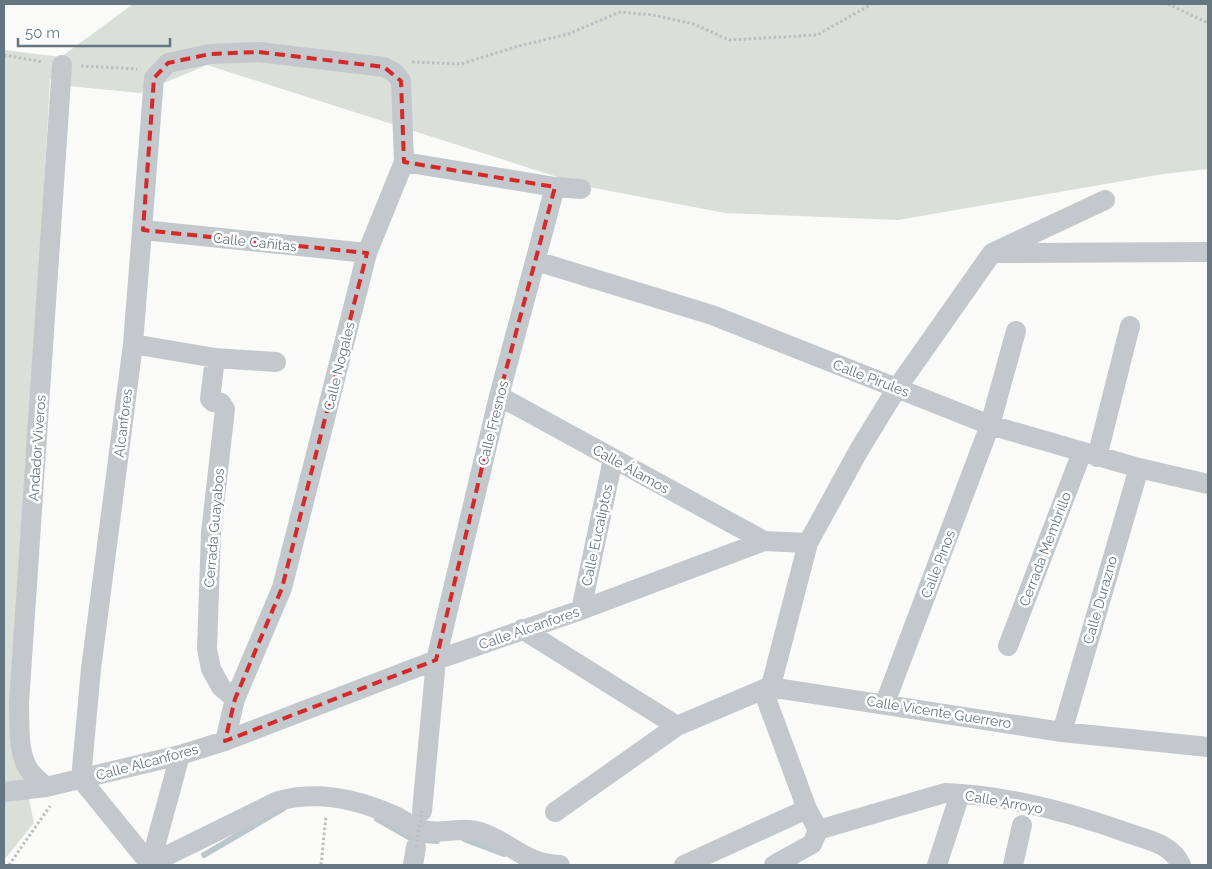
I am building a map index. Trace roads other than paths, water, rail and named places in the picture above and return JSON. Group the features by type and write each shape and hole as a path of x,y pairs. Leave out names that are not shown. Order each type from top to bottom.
{"street":[{"name":"Alcanfores","path":"81,779 91,669 133,344 154,78 168,63 210,54 258,52 384,68 394,72 401,81 404,162"},
{"name":"Andador Viveros","path":"46,788 30,771 25,762 21,740 19,703 62,65"},
{"path":"404,162 555,187 581,189"},
{"name":"Calle Nogales","path":"225,741 235,699 282,588 367,253 404,162"},
{"name":"Calle Fresnos","path":"422,811 436,660 499,396 555,187"},
{"path":"774,865 812,844 818,830 807,809 767,701 769,687 808,543 859,450 897,388 992,253 1106,200"},
{"name":"Calle Cañitas","path":"143,230 367,253"},
{"path":"992,253 1208,252"},
{"name":"Calle Pirules","path":"536,260 712,316 990,425 1090,455 1208,484"},
{"name":"Cerrada Membrillo","path":"1008,646 1090,455 1130,326"},
{"name":"Calle Pinos","path":"885,703 990,425 1016,331"},
{"path":"133,344 215,358 276,362"},
{"name":"Cerrada Guayabos","path":"215,358 210,399 213,402 222,403 225,409 211,533 207,649 211,669 221,687 235,699"},
{"name":"Calle Álamos","path":"499,396 764,541"},
{"name":"Calle Eucaliptos","path":"581,610 613,459"},
{"name":"Calle Durazno","path":"1062,732 1139,468"},
{"name":"Calle Alcanfores","path":"81,779 180,755 225,741 436,660 581,610 764,541 808,543"},
{"path":"522,629 677,726"},
{"path":"555,812 612,774 677,726 769,687"},
{"name":"Calle Vicente Guerrero","path":"769,687 885,703 1062,732 1208,746"},
{"path":"150,865 180,755"},
{"path":"4,792 46,788 81,779 150,865"},
{"name":"Calle Arroyo","path":"818,830 945,793 960,794 1031,805 1092,820 1162,845 1175,854 1181,865"},
{"path":"937,865 960,794"},
{"path":"150,865 278,801 290,798 328,796 356,800 393,815 424,831 478,832 493,837 534,862 560,865"},
{"path":"684,865 807,809"},
{"path":"1013,865 1022,825"}],"waterway":[{"path":"204,855 284,808"},
{"path":"377,819 412,839 437,841"},
{"path":"464,839 504,854"}]}
